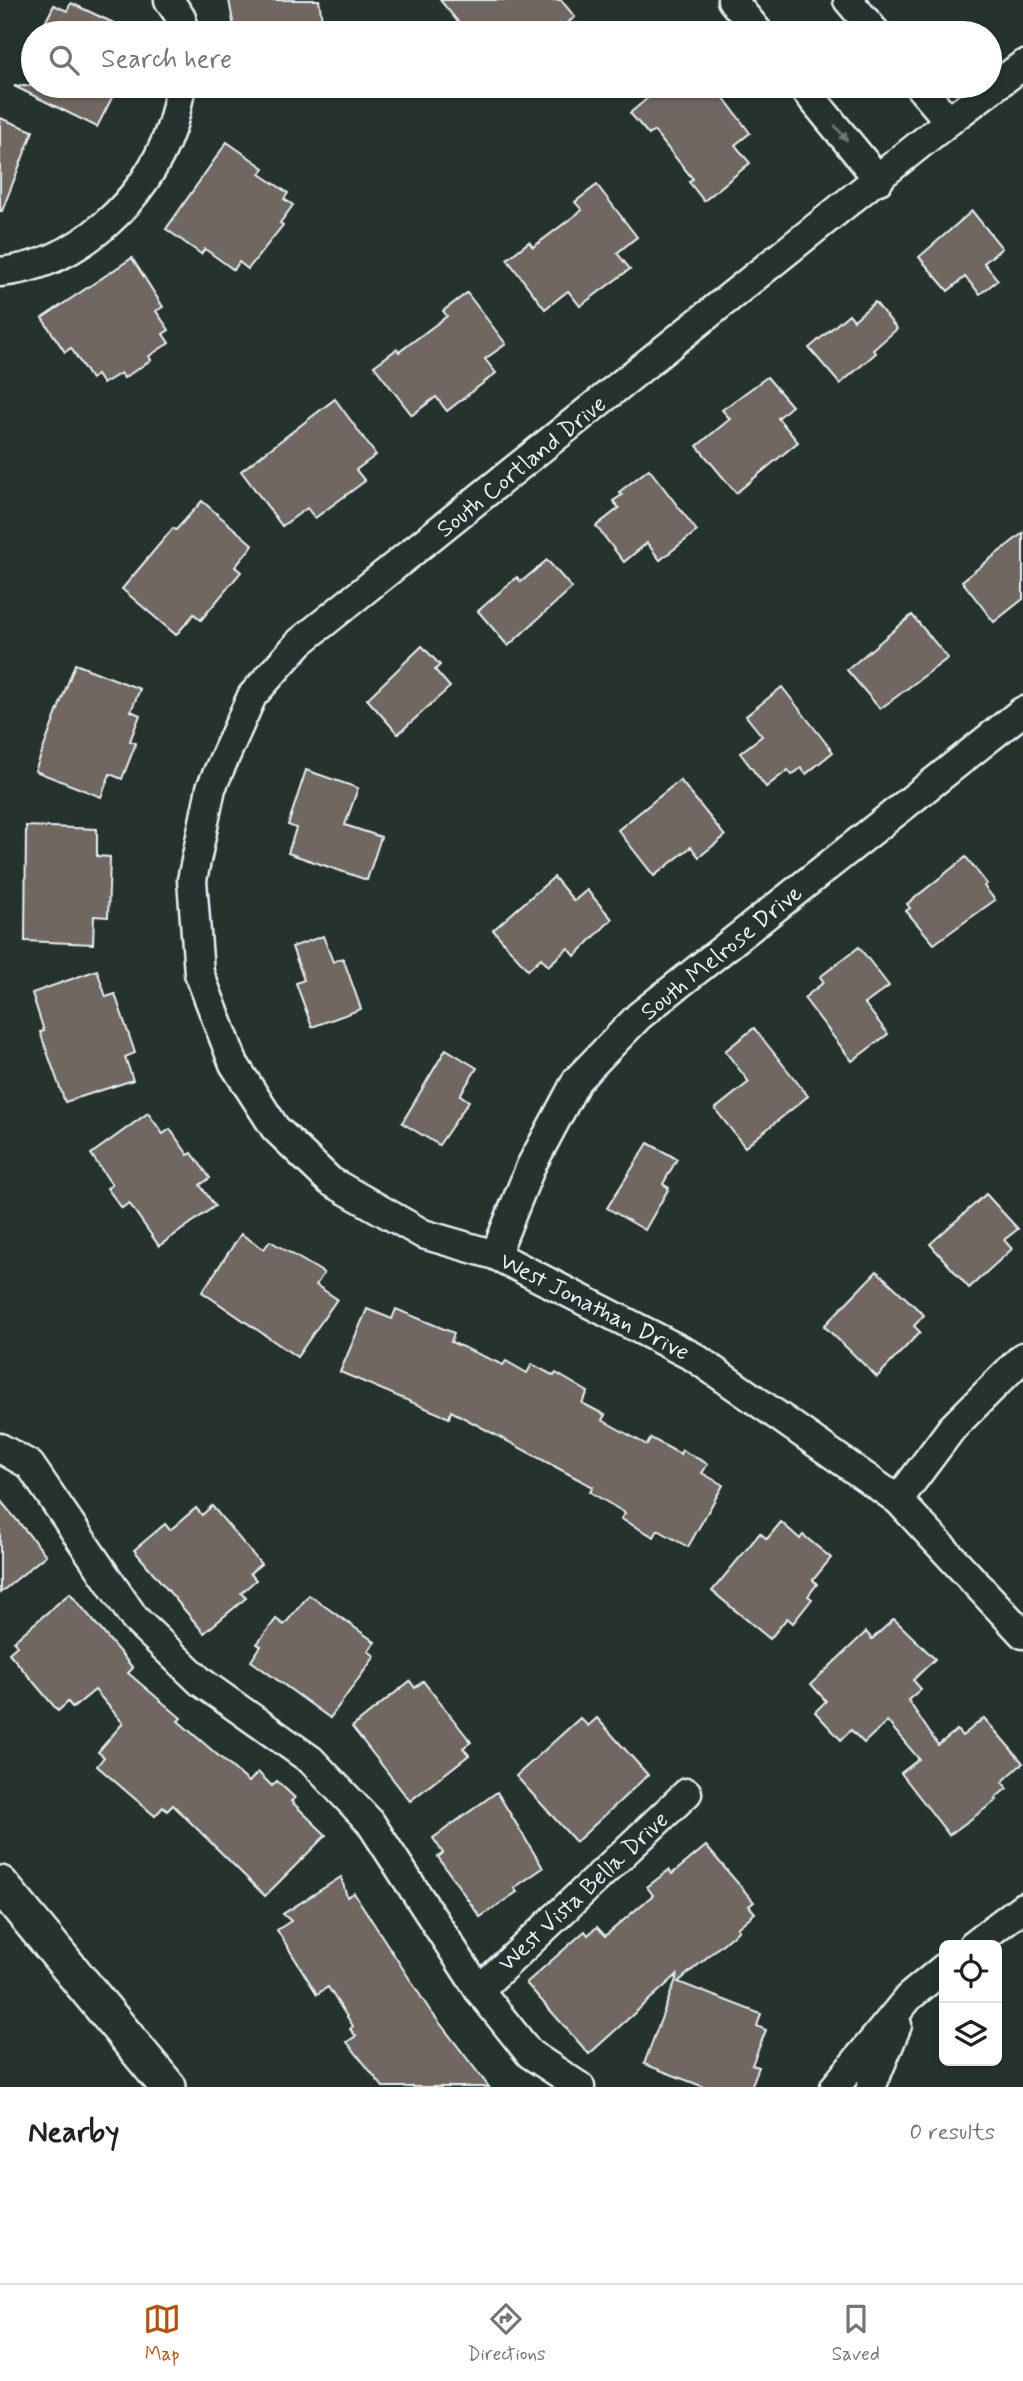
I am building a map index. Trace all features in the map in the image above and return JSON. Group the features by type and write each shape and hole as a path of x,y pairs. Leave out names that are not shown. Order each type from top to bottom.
{"street":[{"path":"169,0 181,21"},
{"path":"732,0 749,21"},
{"path":"848,0 866,21"},
{"name":"South Cortland Drive","path":"1002,81 1023,65"},
{"path":"0,272 14,271 66,254 108,223 147,175 171,128 178,98"},
{"path":"812,98 879,180"},
{"path":"929,98 949,121"},
{"name":"South Cortland Drive","path":"198,973 192,880 211,788 252,695 300,642 979,98"},
{"name":"South Melrose Drive","path":"495,1255 531,1166 585,1070 639,1016 1023,711"},
{"name":"West Jonathan Drive","path":"198,973 234,1064 275,1128 330,1181 422,1234 495,1255 694,1356 898,1500 1023,1634"},
{"path":"898,1500 953,1428 1023,1357"},
{"name":"West Vista Bella Drive","path":"0,1448 30,1465 135,1619 201,1682 311,1760 370,1822 478,1990 530,2054 580,2087"},
{"name":"West Vista Bella Drive","path":"478,1990 687,1793"},
{"path":"0,1884 168,2087"},
{"path":"980,1940 1023,1907"},
{"path":"835,2087 909,1997 939,1972"},
{"path":"871,2087 909,1997"}],"building":[{"path":"229,0 319,0 322,21 233,21"},
{"path":"440,0 561,0 575,17 570,21 457,21"},
{"path":"71,3 109,21 46,21 54,5 67,11"},
{"path":"38,98 112,98 97,127"},
{"path":"648,98 724,98 750,133 735,145 750,163 704,201 689,182 693,179 654,131 649,135 630,113"},
{"path":"0,118 33,131 2,211 0,211"},
{"path":"227,142 264,168 260,174 288,193 284,199 293,205 280,223 283,225 248,269 239,262 234,270 205,249 201,254 166,229"},
{"path":"597,185 637,237 617,253 630,269 580,306 568,291 545,309 507,259 529,242 533,247 582,210 575,202"},
{"path":"972,211 1002,248 984,263 998,280 980,294 965,277 948,291 919,257"},
{"path":"132,258 163,307 156,311 169,330 163,334 169,343 149,356 151,360 124,378 121,373 103,384 97,375 91,379 71,348 65,352 42,318"},
{"path":"467,293 506,344 485,359 496,373 447,411 436,397 412,415 374,366 397,349 399,352 447,316 443,311"},
{"path":"875,302 897,329 873,350 876,353 840,384 809,348 849,314 854,320"},
{"path":"767,377 792,406 778,418 798,442 736,493 697,446 730,419 722,410"},
{"path":"335,399 376,455 356,470 365,481 315,518 307,508 282,526 241,471"},
{"path":"649,469 697,531 660,560 647,543 624,562 596,526 619,508 613,501 622,495 619,492"},
{"path":"202,501 253,545 235,567 241,572 201,620 194,614 176,635 122,589 173,528 176,530"},
{"path":"1023,533 1023,599 994,622 962,581"},
{"path":"547,560 572,588 508,646 478,611 517,577 521,582"},
{"path":"912,615 948,658 880,709 847,670"},
{"path":"422,646 440,665 435,670 450,687 398,734 367,699"},
{"path":"75,664 140,689 131,711 140,715 130,741 136,743 122,779 110,774 101,797 35,771"},
{"path":"782,687 833,752 806,774 801,768 792,775 788,770 766,787 740,753 762,736 746,716"},
{"path":"306,770 358,788 345,825 381,837 367,880 288,853 296,828 288,825"},
{"path":"680,780 725,836 699,857 691,847 654,876 618,830"},
{"path":"26,826 97,829 97,856 110,857 108,917 94,916 93,944 25,941"},
{"path":"966,857 987,884 984,886 995,900 934,944 906,911 910,908 907,904"},
{"path":"554,877 574,901 587,890 612,919 575,956 568,948 548,966 541,958 528,970 493,930"},
{"path":"323,936 333,962 343,958 361,1009 312,1027 296,983 304,980 292,947"},
{"path":"859,947 889,986 865,1004 888,1034 852,1061 804,998 824,982 820,977"},
{"path":"97,970 106,997 115,994 135,1053 125,1057 133,1080 65,1102 40,1032 44,1031 32,993"},
{"path":"754,1028 808,1096 745,1147 715,1109 749,1082 725,1051"},
{"path":"446,1049 477,1068 460,1095 469,1101 439,1145 402,1123"},
{"path":"148,1113 163,1134 170,1129 188,1155 192,1153 210,1178 200,1185 215,1206 159,1246 129,1203 122,1208 107,1188 112,1185 91,1154"},
{"path":"648,1143 677,1159 663,1184 669,1188 645,1230 607,1208"},
{"path":"986,1194 1018,1229 1004,1240 1012,1249 969,1288 930,1244"},
{"path":"241,1234 264,1249 270,1241 324,1273 316,1285 337,1299 297,1357 202,1292"},
{"path":"877,1271 924,1315 914,1326 920,1332 877,1377 824,1326"},
{"path":"367,1309 392,1319 396,1309 454,1333 451,1342 503,1365 506,1361 527,1373 532,1364 554,1376 556,1373 588,1392 582,1403 605,1415 602,1420 647,1445 651,1438 680,1454 682,1450 708,1464 702,1473 723,1485 688,1547 658,1530 654,1537 621,1519 625,1513 590,1492 593,1487 451,1411 449,1418 340,1372"},
{"path":"0,1500 46,1555 0,1593"},
{"path":"212,1506 261,1564 250,1573 256,1580 241,1593 246,1598 204,1633 134,1550 165,1524 170,1530 196,1508 202,1515"},
{"path":"781,1522 800,1539 803,1535 831,1558 813,1580 817,1584 808,1596 812,1599 793,1623 787,1618 770,1639 712,1591 760,1533 767,1539"},
{"path":"70,1593 133,1668 128,1673 181,1718 178,1721 249,1782 258,1772 272,1786 277,1781 295,1798 291,1801 326,1835 265,1896 173,1805 167,1811 163,1807 155,1816 97,1766 104,1757 98,1752 123,1723 95,1690 73,1708 68,1702 58,1711 9,1653 17,1646 14,1641"},
{"path":"309,1595 375,1642 368,1651 375,1656 330,1718 251,1661 261,1646 257,1644 276,1619 284,1625"},
{"path":"894,1619 935,1659 913,1680 921,1689 908,1700 938,1745 957,1730 962,1736 984,1718 1023,1763 1002,1782 1007,1788 995,1798 997,1800 949,1835 901,1773 919,1759 887,1721 864,1743 851,1730 841,1740 815,1712 826,1701 811,1684 866,1632 872,1639"},
{"path":"410,1681 415,1688 423,1681 471,1742 463,1748 469,1755 410,1801 352,1727"},
{"path":"580,1718 588,1726 597,1718 648,1775 576,1842 516,1776"},
{"path":"497,1792 543,1868 514,1888 517,1892 480,1917 438,1857 443,1853 433,1838"},
{"path":"706,1846 754,1902 749,1906 755,1913 678,1982 761,2014 757,2026 766,2030 752,2065 759,2067 751,2087 704,2087 644,2064 678,1974 589,2054 526,1983 585,1931 588,1935 597,1927 605,1936 653,1895 647,1887 669,1870 672,1874"},
{"path":"341,1877 347,1897 354,1893 429,2009 489,2087 383,2087 347,2042 356,2036 350,2029 353,2026 328,1987 317,1994 277,1930 291,1921 283,1914"}]}
